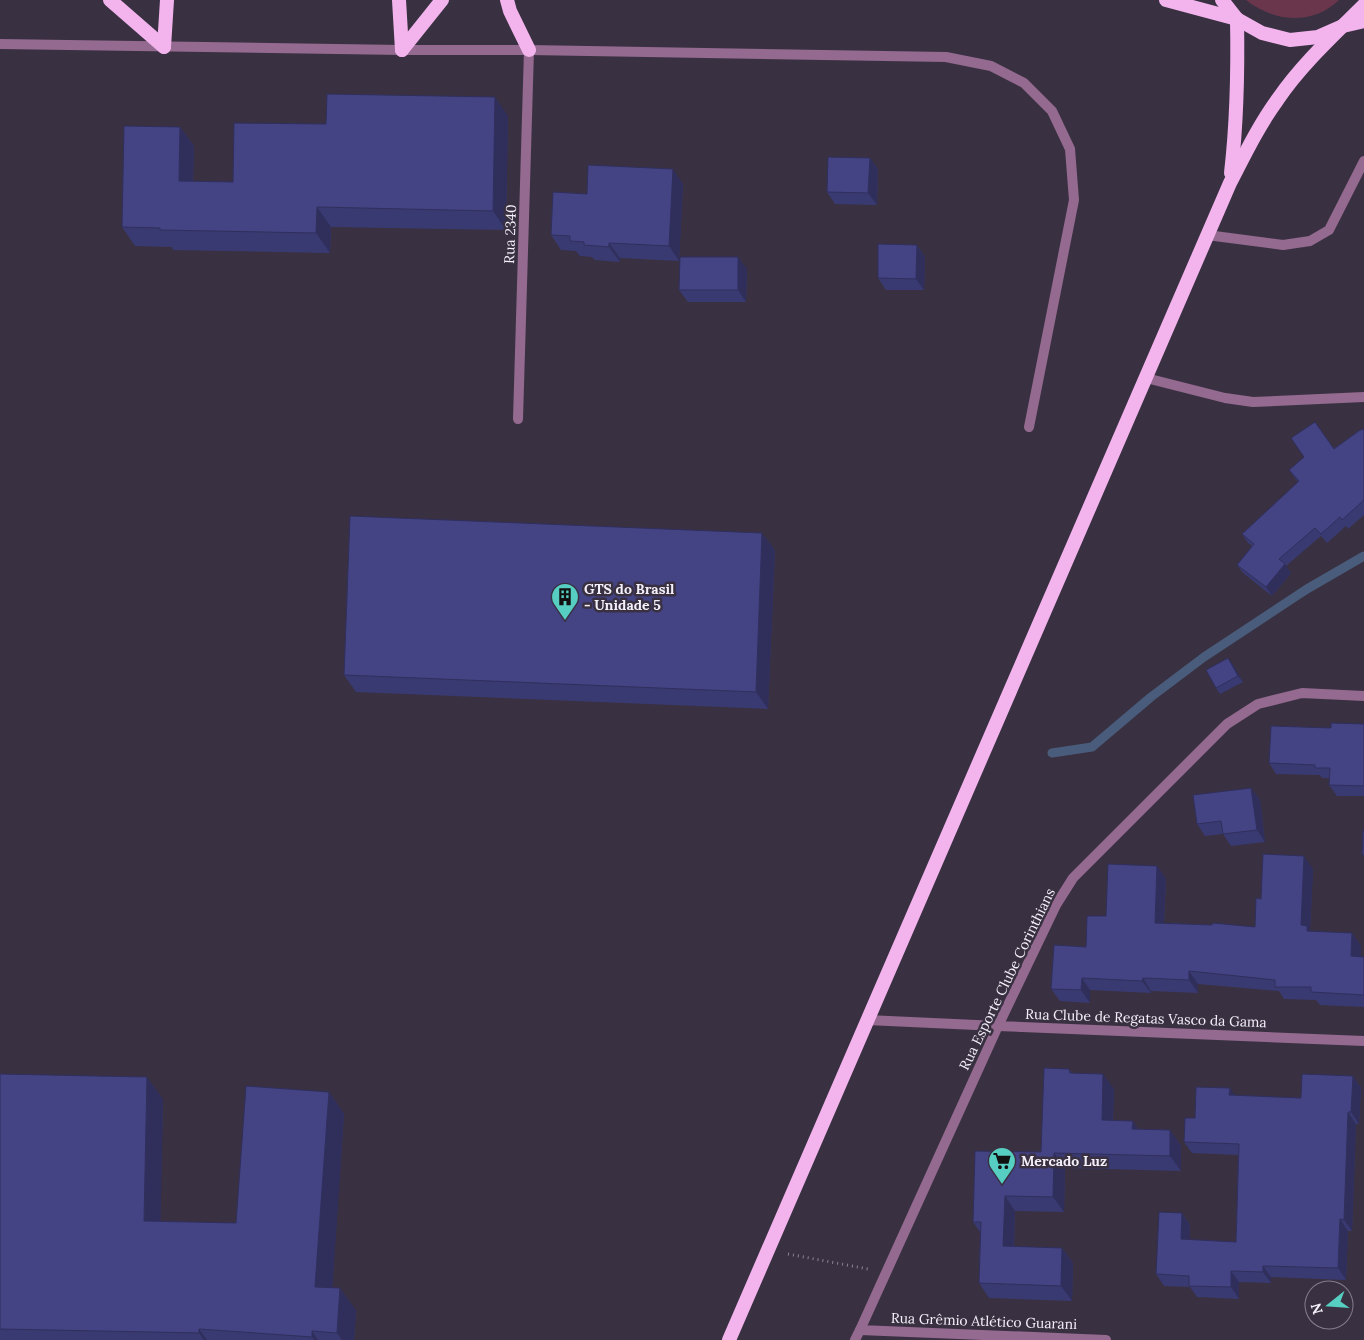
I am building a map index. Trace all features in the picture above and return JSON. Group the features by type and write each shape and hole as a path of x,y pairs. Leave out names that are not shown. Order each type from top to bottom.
{"highway":[{"path":"110,0 164,48"},
{"path":"164,48 167,0"},
{"path":"399,0 402,50"},
{"path":"402,50 442,0"},
{"path":"507,0 510,11 529,50"},
{"path":"1166,0 1237,19 1262,33 1290,40 1318,37 1343,26 1364,21"},
{"path":"1222,0 1237,19 1238,74 1236,128 1230,183"},
{"path":"729,1340 1230,183 1252,139 1278,98 1309,60 1364,5"}],"street":[{"path":"0,44 164,48 529,50 946,57 991,66 1024,83 1052,111 1070,149 1074,200 1029,427"},
{"name":"Rua 2340","path":"518,420 529,50"},
{"path":"1208,235 1283,245 1310,241 1329,230 1364,161"},
{"path":"1146,378 1224,398 1253,402 1364,398"},
{"name":"Rua Esporte Clube Corinthians","path":"858,1335 998,1026 1056,905 1073,878 1227,724 1258,704 1302,694 1364,696"},
{"name":"Rua Clube de Regatas Vasco da Gama","path":"867,1020 1364,1040"},
{"name":"Rua Grêmio Atlético Guarani","path":"858,1335 1106,1340"}],"path":[{"path":"768,1250 846,1264 886,1274"}],"shaded area":[{"path":"1246,0 1339,0 1317,14 1293,18 1269,13"}],"building":[{"path":"327,94 495,97 493,211 317,207 316,233 160,230 160,228 122,227 124,126 180,127 179,181 233,182 234,123 326,124"},
{"path":"828,157 870,158 868,193 827,192"},
{"path":"588,165 673,169 669,246 609,243 609,247 584,245 584,242 570,241 570,236 551,235 553,192 587,194"},
{"path":"878,244 917,245 916,279 878,278"},
{"path":"680,257 738,257 738,290 679,290"},
{"path":"1315,422 1334,449 1364,429 1364,500 1342,520 1340,517 1321,534 1315,528 1279,559 1285,564 1266,587 1237,565 1254,544 1242,534 1299,481 1289,470 1304,457 1291,438"},
{"name":"GTS do Brasil - Unidade 5","path":"350,516 762,533 756,692 344,675"},
{"path":"1228,658 1238,676 1216,688 1206,670"},
{"path":"1331,723 1364,724 1364,786 1329,785 1330,768 1315,768 1315,765 1269,763 1271,726 1331,728"},
{"path":"1251,788 1257,830 1223,834 1221,821 1197,824 1193,795"},
{"path":"1363,830 1364,855 1362,855"},
{"path":"1263,854 1304,856 1301,925 1307,926 1307,931 1352,933 1351,956 1364,957 1364,995 1311,992 1311,987 1275,987 1275,980 1189,971 1189,980 1143,978 1142,981 1082,978 1081,990 1051,989 1054,945 1086,947 1087,916 1106,916 1108,864 1157,866 1155,923 1212,925 1213,923 1255,927 1256,898 1261,899"},
{"path":"1044,1068 1069,1069 1070,1073 1103,1074 1102,1120 1133,1121 1132,1129 1170,1130 1170,1156 1054,1153 1053,1197 1005,1196 1003,1246 1062,1248 1061,1286 979,1283 981,1222 973,1222 975,1151 1041,1152"},
{"path":"0,1074 147,1077 144,1221 236,1223 246,1086 329,1092 315,1287 340,1288 337,1333 312,1331 312,1337 199,1329 199,1333 0,1329"},
{"path":"1302,1074 1353,1076 1351,1112 1348,1112 1344,1220 1340,1219 1338,1268 1263,1266 1263,1272 1231,1271 1231,1287 1189,1286 1189,1276 1156,1274 1159,1212 1182,1213 1181,1239 1236,1242 1239,1144 1184,1142 1185,1118 1195,1118 1196,1087 1230,1088 1229,1095 1301,1098"}],"waterway":[{"path":"1052,753 1092,747 1151,697 1204,657 1307,589 1364,556"}],"place":[{"name":"GTS do Brasil - Unidade 5","path":"565,621"},
{"name":"Mercado Luz","path":"1002,1185"}]}
